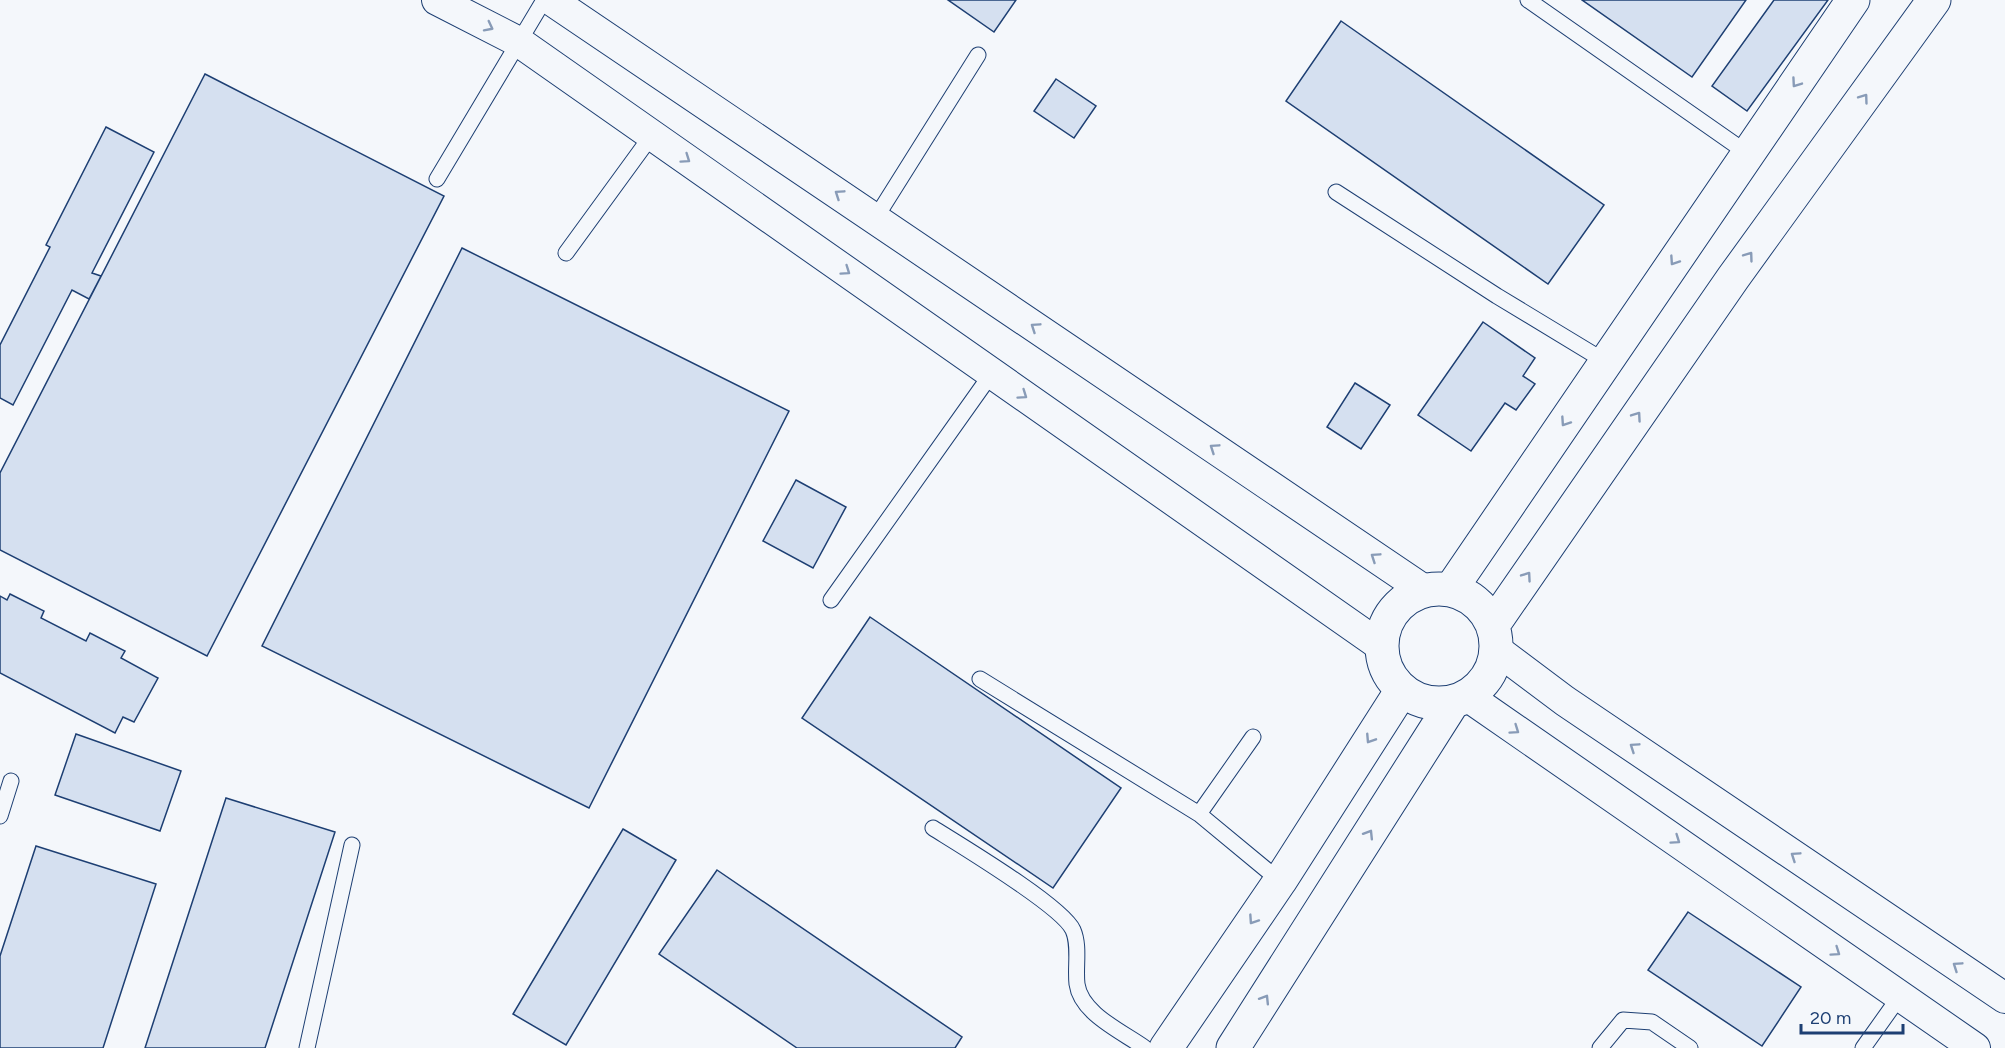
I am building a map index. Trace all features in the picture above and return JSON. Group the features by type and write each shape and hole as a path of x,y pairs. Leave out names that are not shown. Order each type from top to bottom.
{"street":[{"path":"437,0 519,42 1381,646"},
{"path":"551,0 875,219 1438,590 1469,596 1484,608 1495,637 1492,668 1482,684 1460,699 1233,1048"},
{"path":"1853,0 1606,362 1438,590 1407,598 1393,611 1384,628 1381,646 1384,664 1402,690 1424,702 1460,699 1974,1048"},
{"path":"1495,637 1733,278 1934,0"},
{"path":"1495,637 1565,700 2005,998"},
{"path":"1166,1048 1280,881 1402,690"}],"lane":[{"path":"436,179 544,0"},
{"path":"1528,0 1747,153"},
{"path":"875,219 978,55"},
{"path":"566,253 652,135"},
{"path":"1336,192 1497,296 1606,362"},
{"path":"831,600 992,373"},
{"path":"980,679 1198,814 1280,881"},
{"path":"1198,814 1253,737"},
{"path":"0,816 10,781"},
{"path":"933,828 1040,898 1073,929 1077,957 1077,986 1085,1005 1145,1048"},
{"path":"307,1048 352,844"},
{"path":"1863,1048 1900,996"},
{"path":"1600,1048 1623,1020 1652,1022 1690,1048"}],"building":[{"path":"948,0 1016,0 994,32"},
{"path":"1582,0 1746,0 1692,77"},
{"path":"1774,0 1828,0 1747,111 1712,86"},
{"path":"1341,21 1604,205 1548,284 1286,101"},
{"path":"205,74 444,196 207,656 0,550 0,473"},
{"path":"1056,79 1096,106 1074,138 1034,111"},
{"path":"106,127 154,152 92,273 101,276 89,299 72,290 13,405 0,398 0,345 50,247 46,245"},
{"path":"462,248 789,411 589,808 262,646"},
{"path":"1483,322 1535,358 1523,376 1535,384 1516,410 1505,403 1471,451 1418,415"},
{"path":"1355,383 1390,405 1361,449 1327,427"},
{"path":"796,480 846,507 813,568 763,541"},
{"path":"10,594 44,611 41,618 86,641 90,633 125,651 121,658 158,678 134,722 123,717 115,733 0,673 0,596 7,600"},
{"path":"870,617 1121,788 1053,888 802,718"},
{"path":"76,734 181,771 160,831 55,795"},
{"path":"226,798 335,832 265,1048 145,1048"},
{"path":"623,829 676,860 566,1045 513,1014"},
{"path":"36,846 156,884 103,1048 0,1048 0,956"},
{"path":"717,870 962,1037 955,1048 797,1048 659,954"},
{"path":"1688,912 1801,987 1762,1046 1648,970"}]}
